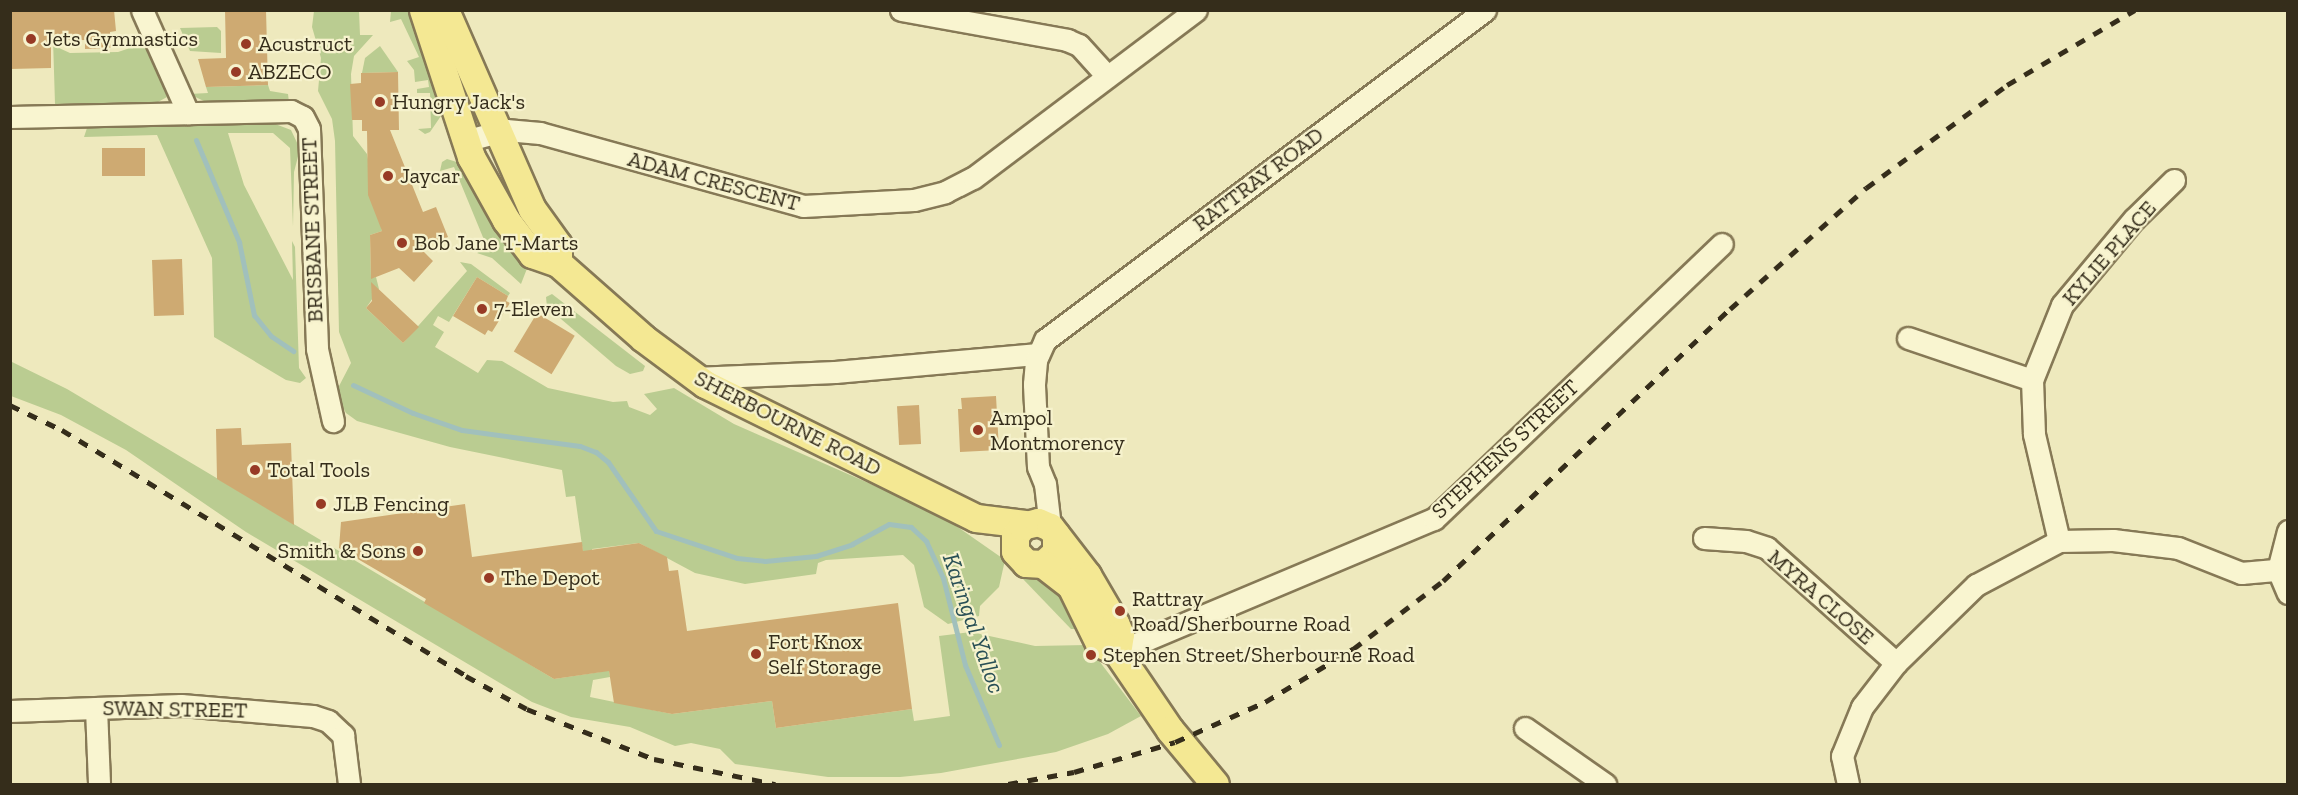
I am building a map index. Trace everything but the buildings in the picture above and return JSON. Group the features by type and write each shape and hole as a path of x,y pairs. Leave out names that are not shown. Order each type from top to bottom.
{"main road":[{"name":"SHERBOURNE ROAD","path":"423,10 464,141 480,175 522,242 538,258 558,263 643,338 694,378 976,518 1015,551"},
{"path":"446,10 532,209 558,245 558,263"},
{"name":"SHERBOURNE ROAD","path":"976,518 1041,527"},
{"path":"1041,527 1087,575 1120,634 1117,652"},
{"path":"1041,527 1015,536 1015,551 1026,563 1043,564 1071,586 1099,643 1117,652 1170,730 1215,784"},
{"path":"1041,527 1056,552 1043,564"}],"street":[{"path":"142,10 188,113"},
{"path":"901,10 984,17 1079,45 1107,76"},
{"name":"ADAM CRESCENT","path":"464,141 497,130 540,133 803,206 914,200 945,192 973,178 1196,10"},
{"name":"RATTRAY ROAD","path":"1041,527 1033,485 1038,467 1034,384 1038,354 1045,340 1485,10"},
{"name":"BRISBANE STREET","path":"10,117 291,111 306,120 317,349 333,421"},
{"name":"KYLIE PLACE","path":"2059,541 2034,434 2032,380 2062,305 2134,219 2174,180"},
{"name":"STEPHENS STREET","path":"1117,652 1434,519 1722,244"},
{"path":"1908,338 2032,380"},
{"path":"694,378 847,371 1038,354"},
{"path":"2288,531 2278,570 2288,593"},
{"name":"MYRA CLOSE","path":"1704,538 1746,541 1767,548 1896,663"},
{"path":"1848,784 1842,756 1862,707 1896,663 1976,585 2059,541 2113,540 2178,548 2241,573 2278,570"},
{"name":"SWAN STREET","path":"10,711 181,705 305,714 337,727 345,741 349,784"},
{"path":"96,708 99,784"},
{"path":"1525,728 1605,784"}],"green space":[{"path":"314,11 359,11 360,35 373,35 354,56 351,74 353,136 367,154 382,231 370,235 371,278 376,277 379,289 366,308 403,343 467,271 460,262 471,264 510,293 508,296 477,277 449,322 438,316 433,325 444,332 435,347 478,373 487,360 502,361 548,388 613,402 627,401 629,407 650,415 657,409 644,394 674,388 734,424 939,514 1005,560 999,587 980,606 979,616 948,624 924,607 914,565 903,555 826,560 818,563 816,574 745,584 695,573 639,543 592,549 610,677 593,680 590,697 672,714 772,701 776,728 912,709 914,721 950,716 939,636 971,632 1035,646 1087,645 1141,716 1108,734 1056,752 941,773 900,777 828,777 735,764 720,749 691,743 675,746 630,727 571,717 532,702 246,532 126,450 61,415 11,396 10,361 67,389 554,679 600,672 575,496 566,497 562,470 450,447 357,421 346,413 339,400 338,388 351,363 339,332 335,141 332,119 318,91 321,58 312,27"},
{"path":"391,11 413,11 443,113 430,132 425,134 418,129 431,128 430,93 417,93 417,89 429,87 428,80 415,82 414,70 407,61 419,57 401,19 390,22"},
{"path":"217,27 221,31 221,53 190,51 180,28"},
{"path":"53,39 59,48 70,53 118,52 145,43 150,46 167,97 158,102 55,104"},
{"path":"380,46 398,72 362,73 365,58"},
{"path":"268,85 270,91 288,94 289,102 206,102 189,94 208,93 206,87"},
{"path":"270,122 291,130 300,149 294,172 293,227 290,148 273,133 228,133 244,185 293,280 292,241 295,247 299,368 306,378 300,383 286,380 214,337 212,258 157,135 84,137 87,128"},
{"path":"447,159 460,163 528,266 521,284 492,258 477,253 487,247 454,167 440,171 442,162"},
{"path":"552,294 645,366 643,371 630,374 616,366 547,307 546,297"},
{"path":"1025,575 1046,580 1061,591 1079,629 1071,629 1022,578"}],"waterway":[{"name":"Karingal Yalloc","path":"196,140 239,242 254,315 271,336 293,351"},
{"name":"Karingal Yalloc","path":"353,385 413,413 462,430 580,446 596,452 608,462 656,531 737,558 765,561 816,556 852,544 889,524 911,527 926,541 943,578 965,665 999,745"}],"railway":[{"path":"1008,784 1074,772 1175,742 1265,702 1353,649 1443,581 1730,309 1866,188 2007,85 2135,10"},
{"path":"10,405 62,430 466,676 527,709 654,759 775,784"}],"place":[{"name":"Jets Gymnastics","path":"31,39"},
{"name":"Acustruct","path":"246,44"},
{"name":"ABZECO","path":"236,72"},
{"name":"Hungry Jack's","path":"380,102"},
{"name":"Jaycar","path":"388,176"},
{"name":"Bob Jane T-Marts","path":"402,243"},
{"name":"7-Eleven","path":"482,309"},
{"name":"Ampol Montmorency","path":"978,430"},
{"name":"Total Tools","path":"255,470"},
{"name":"JLB Fencing","path":"321,504"},
{"name":"Smith & Sons","path":"418,551"},
{"name":"The Depot","path":"489,578"},
{"name":"Rattray Road/Sherbourne Road","path":"1120,611"},
{"name":"Fort Knox Self Storage","path":"756,654"},
{"name":"Stephen Street/Sherbourne Road","path":"1091,655"}]}
